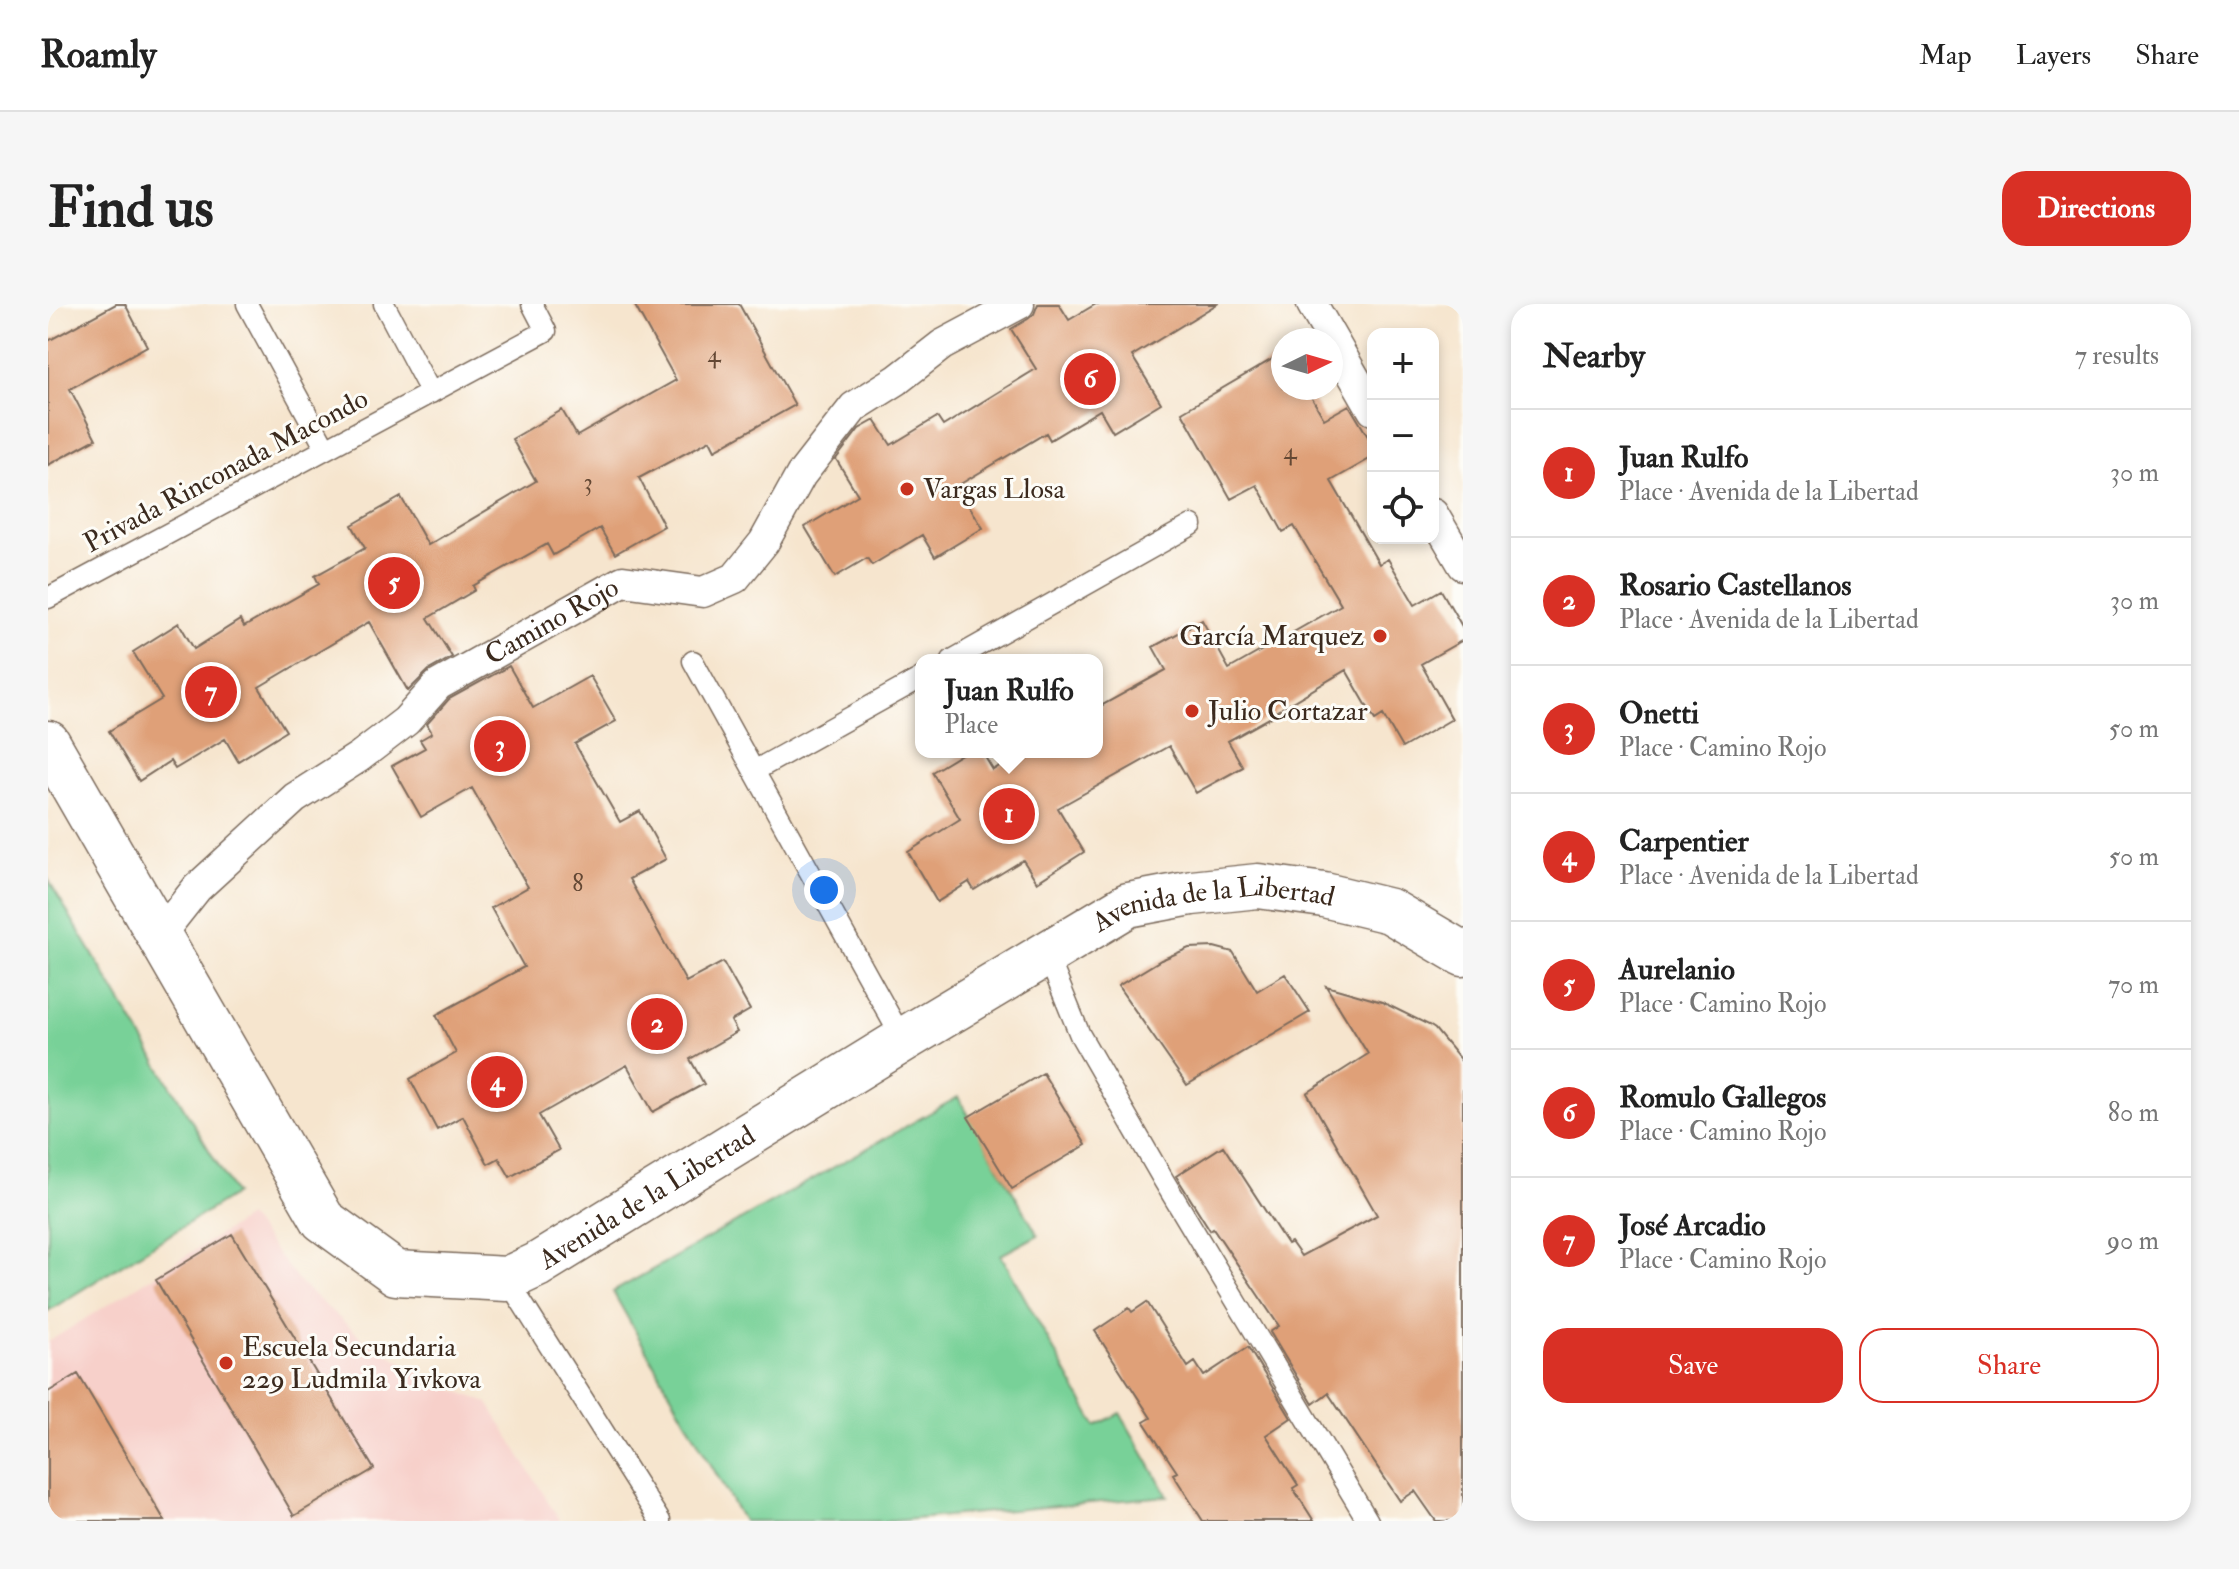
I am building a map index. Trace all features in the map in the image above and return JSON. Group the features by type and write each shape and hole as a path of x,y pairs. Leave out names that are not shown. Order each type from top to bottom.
{"street":[{"name":"Camino Rojo","path":"159,936 197,888 295,798 359,757 406,721 438,685 623,581 703,592 735,578 764,542 801,475 854,407 897,380 942,345 1019,304"},
{"path":"1312,304 1367,400"},
{"path":"1439,524 1463,565"},
{"name":"Avenida de la Libertad","path":"48,743 323,1220 396,1273 507,1279 537,1265 1128,905 1192,893 1258,886 1324,895 1390,911 1463,954"}],"lane":[{"path":"247,304 326,449"},
{"path":"384,304 431,393"},
{"name":"Privada Rinconada Macondo","path":"48,598 546,331 532,304"},
{"path":"963,654 1192,525"},
{"path":"693,661 903,1040"},
{"path":"754,771 915,681"},
{"path":"1047,954 1080,1035 1172,1195 1368,1521"},
{"path":"507,1279 660,1521"}],"shaded area":[{"name":"Escuela Secundaria 229 Ludmila Yivkova","path":"248,1217 300,1283 362,1338 437,1383 488,1403 560,1521 48,1521 48,1342"}],"green space":[{"path":"48,879 235,1194 48,1311"},
{"path":"958,1097 1038,1235 1001,1255 1096,1426 1120,1413 1168,1496 892,1521 743,1521 613,1292"}],"building":[{"path":"116,304 125,304 147,346 70,389 96,439 48,465 48,341"},
{"path":"634,304 739,304 795,405 715,450 710,440 639,478 664,526 615,554 600,528 553,555 547,544 473,586 475,590 428,618 452,657 429,670 408,691 369,622 259,687 286,731 238,761 225,739 175,769 170,761 139,781 109,731 162,699 133,652 179,623 194,649 240,620 244,627 319,584 315,576 365,548 352,525 401,497 428,545 536,481 512,439 562,410 577,436 676,380"},
{"path":"1038,304 1059,304 1069,320 1096,304 1217,304 1132,356 1161,403 1113,432 1100,410 1050,440 1046,433 957,486 983,528 935,557 922,535 872,565 867,558 835,577 805,527 858,495 836,459 859,429 875,420 891,445 937,417 943,426 1036,369 1011,329 1034,314"},
{"path":"1271,360 1271,400 1313,400 1324,419 1349,405 1367,435 1367,460 1331,481 1379,564 1388,559 1415,605 1441,590 1463,628 1463,640 1421,664 1452,719 1402,748 1383,715 1375,720 1346,670 1228,741 1243,767 1196,793 1169,746 1058,808 1084,852 1037,882 1023,860 974,890 969,882 937,902 908,852 960,819 932,772 955,758 986,758 993,770 1012,758 1103,758 1103,705 1166,670 1153,647 1202,620 1229,669 1341,605 1294,526 1283,532 1257,485 1231,499 1182,412"},
{"path":"509,666 533,708 590,676 616,721 575,744 620,822 640,811 666,859 629,879 686,982 723,962 750,1010 731,1021 737,1032 690,1059 704,1084 653,1112 627,1065 539,1115 559,1150 510,1177 499,1158 488,1164 463,1116 437,1130 410,1079 456,1053 436,1015 524,967 491,908 528,887 472,788 421,817 392,766 425,748 420,740 432,733 427,724 449,699"},
{"path":"1214,947 1233,952 1257,991 1285,974 1310,1012 1187,1085 1118,986 1161,960 1189,948"},
{"path":"1326,986 1382,1002 1429,1025 1463,1063 1463,1521 1436,1521 1415,1491 1400,1501 1328,1393 1313,1404 1270,1332 1279,1326 1213,1228 1210,1230 1176,1176 1223,1146 1287,1244 1291,1242 1301,1256 1377,1215 1307,1093 1368,1054"},
{"path":"1043,1073 1086,1145 1012,1189 968,1117"},
{"path":"232,1234 374,1469 294,1516 156,1280"},
{"path":"1147,1302 1188,1367 1195,1362 1204,1376 1248,1347 1291,1418 1266,1435 1298,1485 1293,1488 1314,1521 1203,1521 1173,1474 1177,1472 1144,1422 1151,1418 1095,1331 1129,1308 1132,1312"},
{"path":"78,1374 165,1521 48,1521 48,1392"}],"place":[{"name":"Romulo Gallegos","path":"1090,379"},
{"name":"Vargas Llosa","path":"907,489"},
{"name":"Aurelanio","path":"394,583"},
{"name":"García Marquez","path":"1380,636"},
{"name":"José Arcadio","path":"211,692"},
{"name":"Julio Cortazar","path":"1192,711"},
{"name":"Onetti","path":"500,746"},
{"name":"Juan Rulfo","path":"1009,814"},
{"name":"Rosario Castellanos","path":"657,1024"},
{"name":"Carpentier","path":"497,1082"},
{"name":"Escuela Secundaria 229 Ludmila Yivkova","path":"226,1363"}]}
